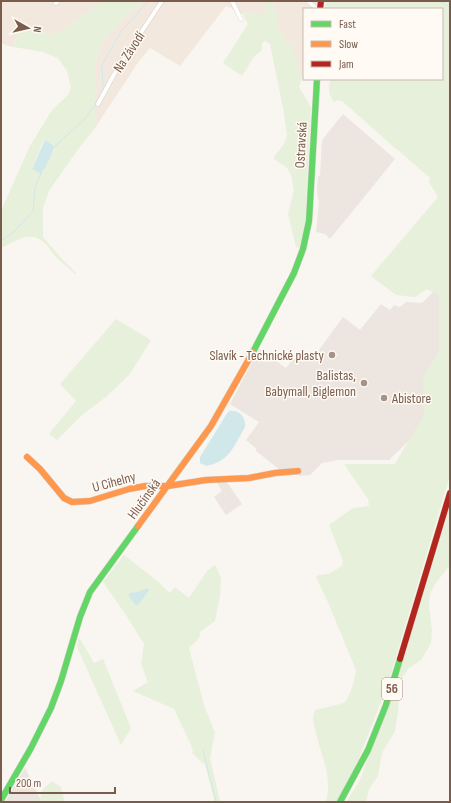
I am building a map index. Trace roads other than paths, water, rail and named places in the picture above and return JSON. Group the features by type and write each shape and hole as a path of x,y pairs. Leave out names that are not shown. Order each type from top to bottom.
{"street":[{"name":"Na Závodí","path":"98,104 117,69 162,1"},
{"path":"232,1 242,19"},
{"path":"308,1 316,8"},
{"name":"Ostravská","path":"310,213 317,80"},
{"name":"Hlučínská","path":"1,800 37,738 51,710 66,669 82,612 90,592 201,441 217,416 291,280 303,249 310,213"},
{"name":"U Cihelny","path":"27,457 40,469 64,498 72,502 90,501 137,487 152,485 168,486 206,480 250,478 274,473 298,472"},
{"name":"56","path":"340,802 368,750 386,705 450,492"}],"water":[{"path":"46,140 55,147 41,174 32,169"},
{"path":"229,411 236,411 242,415 245,427 234,447 226,457 214,464 206,466 200,463 200,457"},
{"path":"148,588 149,590 137,606 129,597 129,593"}],"waterway":[{"path":"55,147 83,121 95,105 103,90 102,65 122,30 149,1"},
{"path":"439,1 450,7"},
{"path":"44,169 51,154"},
{"path":"1,241 15,231 33,211 35,187 41,173"},
{"path":"203,750 216,802"}],"place":[{"name":"Slavík - Technické plasty","path":"332,355"},
{"name":"Balistas, Babymall, Biglemon","path":"364,383"},
{"name":"Abistore","path":"384,398"}]}
